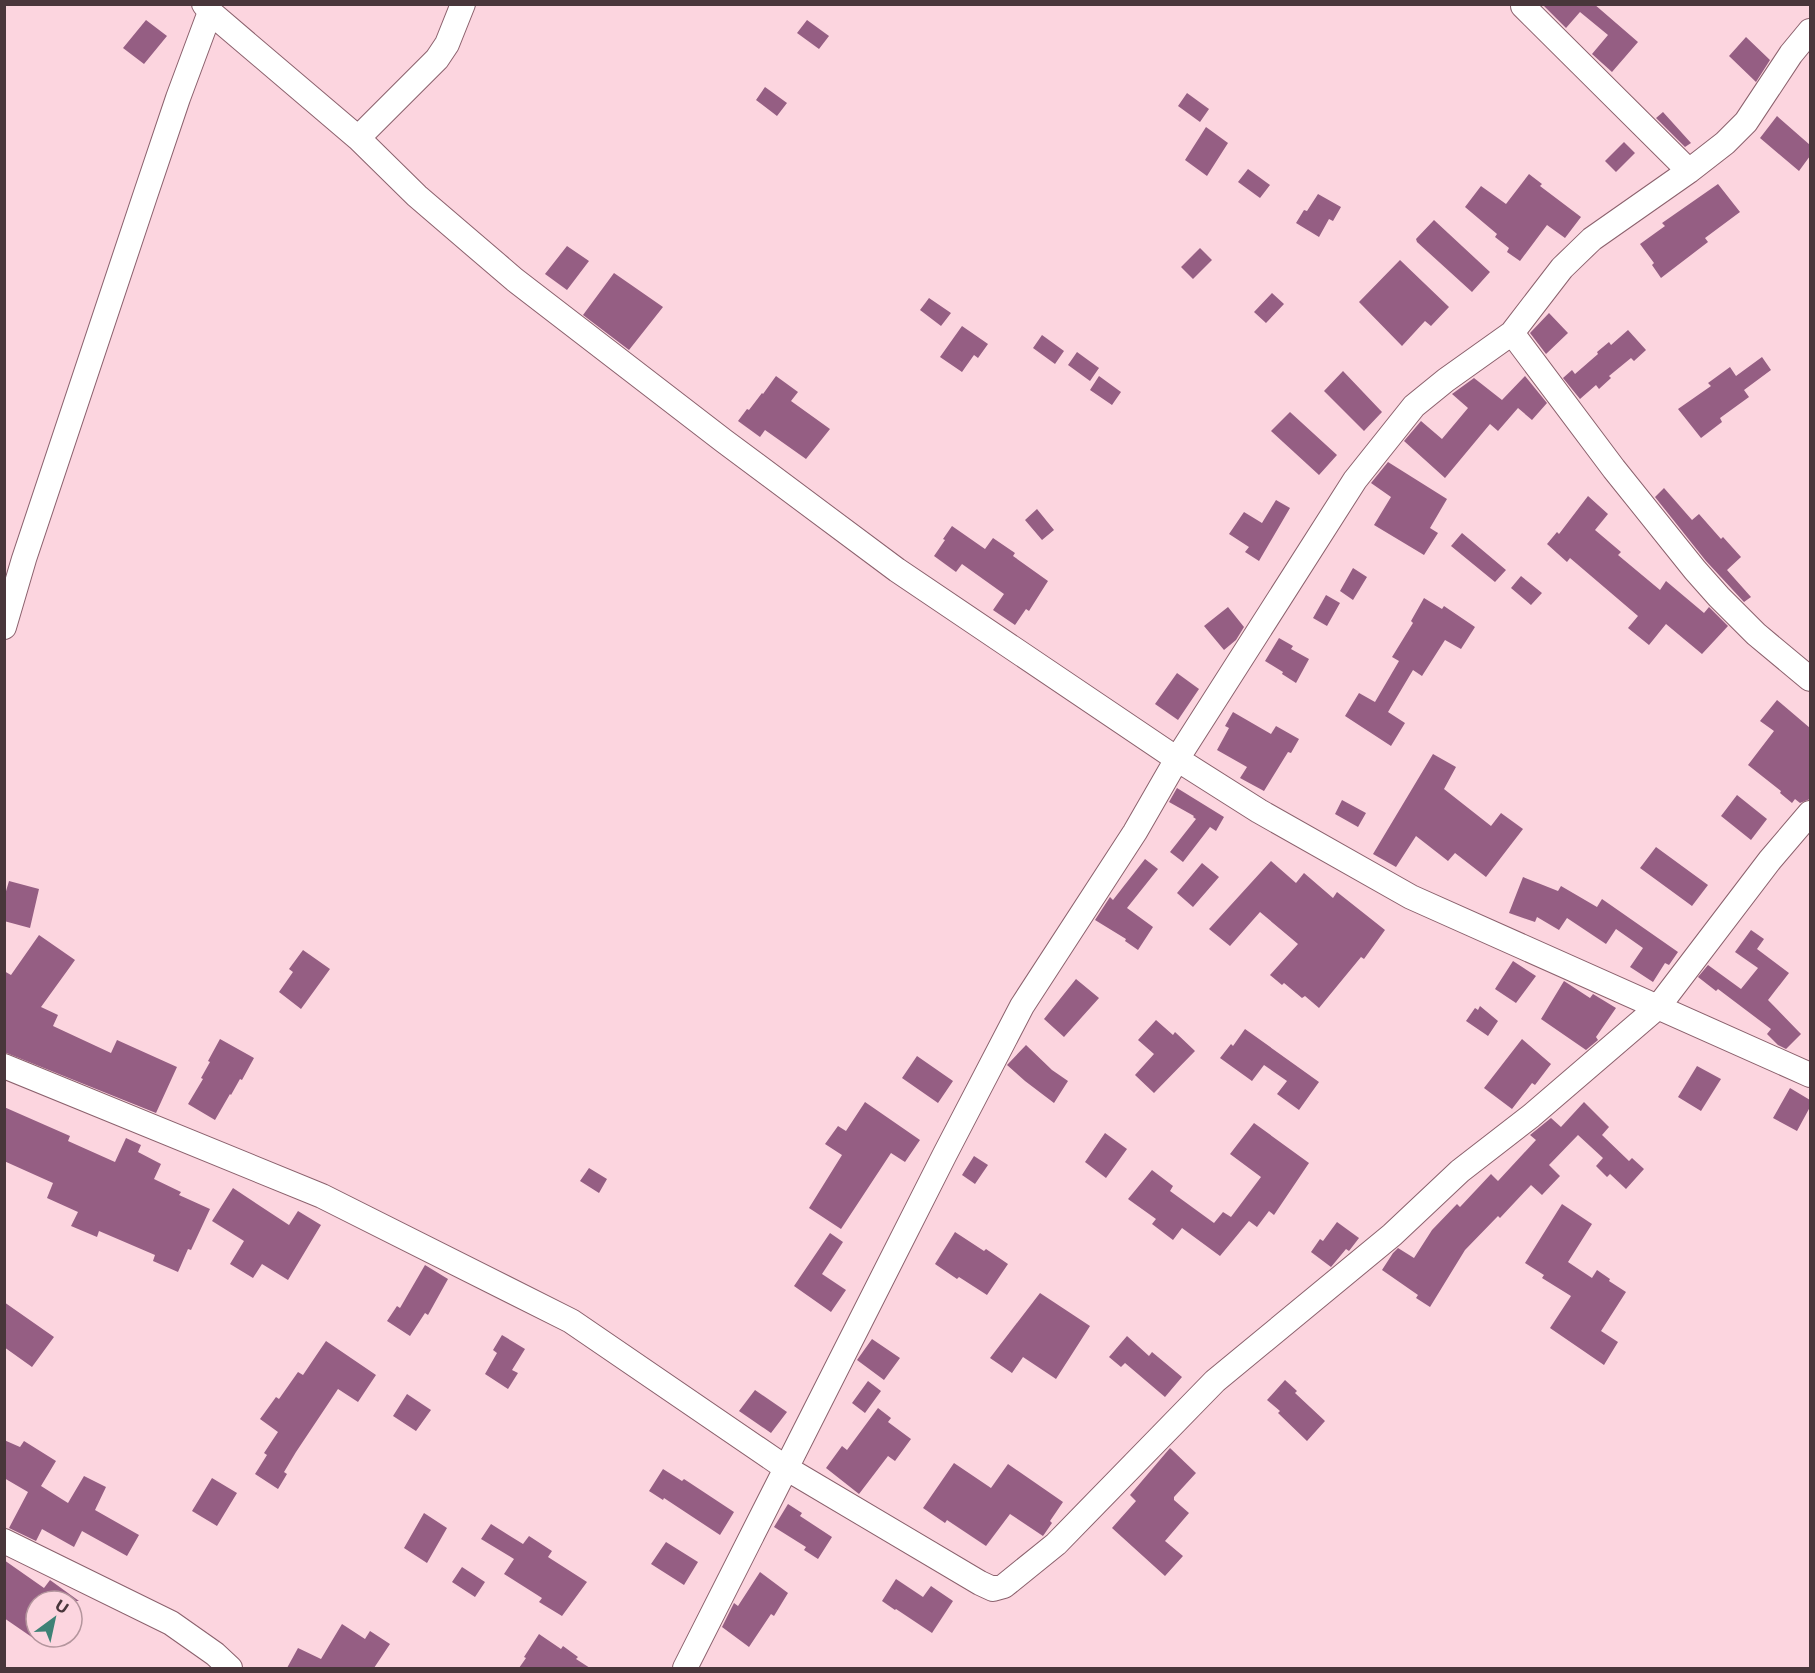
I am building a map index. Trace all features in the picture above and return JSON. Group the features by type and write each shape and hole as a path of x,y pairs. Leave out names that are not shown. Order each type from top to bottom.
{"street":[{"path":"358,138 436,59 447,44 463,4"},
{"path":"1523,6 1689,171"},
{"path":"4,627 24,559 207,8 358,138 417,196 515,280 724,441 897,570 1177,759 1259,811 1411,897 1810,1075"},
{"path":"685,1668 1022,1006 1135,832 1177,759 1355,480 1414,406 1512,333 1562,268 1592,239 1725,143 1746,122 1791,54 1810,31"},
{"path":"1512,333 1614,469 1713,590 1756,633 1810,679"},
{"path":"4,1066 322,1196 572,1321 786,1468 993,1589 1004,1586 1056,1544 1215,1381 1392,1235 1460,1171 1531,1116 1658,1007 1770,860 1810,813"},
{"path":"4,1541 171,1623 215,1653 230,1668"}],"building":[{"path":"1542,4 1594,4 1638,42 1612,72 1592,54 1608,35 1580,12 1566,28"},
{"path":"146,20 167,36 144,64 123,48"},
{"path":"807,20 829,36 819,49 797,33"},
{"path":"1746,37 1770,60 1756,82 1729,56"},
{"path":"765,87 787,103 777,116 756,100"},
{"path":"1187,93 1209,109 1200,122 1178,106"},
{"path":"1663,112 1691,143 1685,147 1656,118"},
{"path":"1777,116 1810,145 1810,156 1799,171 1760,138"},
{"path":"1206,127 1228,143 1207,176 1185,160"},
{"path":"1624,142 1635,153 1616,172 1605,161"},
{"path":"1248,169 1270,185 1260,198 1238,182"},
{"path":"1529,174 1542,184 1540,186 1581,217 1565,238 1547,225 1520,261 1507,252 1509,248 1495,237 1497,234 1465,207 1481,186 1506,204"},
{"path":"1718,184 1740,212 1705,238 1708,242 1661,278 1652,265 1654,263 1640,244 1665,226 1662,223"},
{"path":"1318,194 1341,207 1333,221 1329,219 1319,237 1296,223"},
{"path":"1434,220 1490,272 1472,292 1417,242 1416,239"},
{"path":"567,246 589,261 567,290 545,274"},
{"path":"1200,248 1212,260 1193,279 1181,267"},
{"path":"1400,260 1449,307 1431,326 1425,321 1402,346 1359,302"},
{"path":"614,273 663,307 629,350 583,315"},
{"path":"1272,293 1284,304 1266,323 1254,312"},
{"path":"929,298 951,313 941,326 920,310"},
{"path":"1549,313 1568,333 1546,354 1530,333"},
{"path":"962,326 988,344 978,358 974,355 962,372 940,357"},
{"path":"1628,330 1646,350 1634,361 1631,358 1609,376 1611,378 1599,389 1596,385 1580,399 1563,378 1572,370 1575,374 1609,342 1611,345"},
{"path":"1042,335 1064,351 1055,364 1033,348"},
{"path":"1077,352 1099,368 1090,381 1068,365"},
{"path":"1762,357 1771,370 1744,390 1749,397 1720,418 1722,422 1701,438 1678,409 1711,386 1708,383 1730,367 1736,376"},
{"path":"1343,371 1382,412 1364,431 1324,391"},
{"path":"776,376 798,392 791,401 830,429 806,459 765,430 760,437 738,421"},
{"path":"1099,376 1121,392 1112,405 1090,390"},
{"path":"1525,376 1547,403 1532,420 1518,408 1498,431 1490,424 1445,478 1404,441 1421,421 1442,439 1468,408 1452,394 1474,378 1502,400"},
{"path":"1290,412 1337,455 1319,475 1271,431"},
{"path":"1388,462 1447,499 1430,528 1438,533 1424,555 1374,525 1391,497 1371,483"},
{"path":"1664,488 1692,520 1699,514 1741,557 1727,570 1751,597 1744,602 1706,561 1655,497"},
{"path":"1588,496 1608,514 1595,530 1621,552 1618,555 1660,590 1666,581 1704,613 1709,607 1728,626 1702,654 1666,624 1649,645 1628,628 1638,616 1570,558 1567,562 1547,544 1557,532 1559,534"},
{"path":"1276,500 1290,508 1259,561 1245,552 1249,547 1229,534 1244,512 1262,523"},
{"path":"1037,509 1054,530 1042,540 1025,520"},
{"path":"952,526 985,549 993,538 1015,553 1013,556 1048,581 1029,611 1026,609 1015,625 993,610 1004,594 962,564 956,572 934,556"},
{"path":"1462,533 1506,570 1495,582 1451,546"},
{"path":"1353,568 1367,577 1353,600 1340,591"},
{"path":"1521,576 1542,593 1531,605 1511,588"},
{"path":"1326,595 1340,603 1327,626 1313,618"},
{"path":"1424,598 1442,609 1444,606 1475,627 1461,649 1445,640 1422,676 1413,670 1388,712 1405,723 1391,746 1345,716 1359,693 1375,702 1399,661 1392,657 1413,623 1411,621"},
{"path":"1228,607 1244,627 1236,640 1224,650 1204,626"},
{"path":"1279,638 1293,646 1291,649 1309,659 1296,683 1265,661"},
{"path":"1177,673 1199,689 1178,720 1155,704"},
{"path":"1777,700 1810,728 1810,799 1800,803 1795,799 1792,803 1780,793 1781,791 1748,765 1774,731 1760,721"},
{"path":"1233,712 1271,734 1276,726 1299,739 1291,753 1288,752 1264,791 1240,778 1247,767 1217,750 1229,728 1225,726"},
{"path":"1433,754 1456,767 1444,789 1491,826 1501,813 1523,829 1486,877 1455,853 1448,861 1416,836 1396,867 1373,854"},
{"path":"1177,788 1224,817 1216,831 1210,827 1183,862 1170,852 1196,819 1169,802"},
{"path":"1737,795 1767,819 1751,840 1721,816"},
{"path":"1342,800 1366,813 1358,827 1335,814"},
{"path":"1656,847 1708,885 1692,906 1640,868"},
{"path":"1145,859 1158,869 1127,908 1153,927 1138,950 1125,941 1126,939 1095,920 1110,897 1113,900"},
{"path":"1271,861 1296,883 1304,873 1333,898 1337,892 1385,930 1364,959 1361,957 1319,1008 1305,996 1302,998 1270,975 1298,944 1260,912 1230,946 1209,929"},
{"path":"1202,863 1219,877 1193,907 1177,893"},
{"path":"1523,877 1558,891 1561,886 1597,907 1602,899 1678,952 1669,965 1665,963 1653,982 1630,967 1643,948 1616,929 1606,944 1567,918 1559,930 1537,917 1535,922 1509,913"},
{"path":"9,881 39,889 30,928 4,921 4,898"},
{"path":"1751,930 1764,939 1757,949 1789,973 1768,1000 1801,1034 1786,1049 1778,1045 1767,1034 1771,1029 1718,989 1716,991 1698,977 1708,965 1741,989 1758,968 1735,952"},
{"path":"39,935 75,960 41,1007 58,1015 53,1026 111,1053 117,1040 177,1067 156,1113 4,1052 4,971 11,975"},
{"path":"303,950 330,969 301,1009 279,992 293,972 289,969"},
{"path":"1513,961 1536,976 1516,1003 1495,989"},
{"path":"1076,979 1099,998 1064,1037 1044,1019"},
{"path":"1564,981 1590,998 1593,994 1616,1008 1596,1037 1598,1040 1586,1050 1541,1019"},
{"path":"1480,1006 1498,1021 1488,1036 1466,1021 1475,1008 1478,1010"},
{"path":"1156,1020 1173,1035 1175,1032 1195,1051 1154,1093 1135,1075 1154,1054 1138,1040"},
{"path":"1245,1029 1319,1082 1299,1110 1277,1094 1287,1081 1264,1065 1252,1081 1220,1058 1231,1044 1233,1046"},
{"path":"220,1039 254,1058 215,1120 188,1104 203,1079 201,1078 210,1062 208,1061"},
{"path":"1522,1039 1551,1064 1535,1085 1532,1083 1512,1109 1484,1088"},
{"path":"1026,1045 1052,1070 1068,1081 1054,1103 1007,1065"},
{"path":"917,1056 953,1081 938,1103 902,1078"},
{"path":"1697,1066 1721,1079 1701,1111 1678,1097"},
{"path":"1790,1088 1810,1100 1810,1107 1797,1131 1773,1118"},
{"path":"865,1102 920,1140 905,1162 891,1153 841,1229 809,1208 842,1155 825,1144 838,1126 846,1131"},
{"path":"1584,1102 1609,1127 1602,1135 1629,1161 1632,1158 1644,1169 1626,1189 1610,1174 1607,1177 1596,1166 1603,1158 1578,1135 1549,1165 1560,1176 1542,1195 1531,1185 1500,1218 1498,1216 1465,1250 1430,1307 1416,1298 1418,1295 1382,1270 1398,1248 1414,1258 1432,1230 1457,1204 1460,1207 1491,1174 1498,1181 1536,1140 1530,1135 1551,1118 1561,1127"},
{"path":"4,1107 70,1136 68,1141 115,1162 126,1138 141,1145 138,1152 161,1164 154,1179 181,1192 179,1195 210,1209 178,1272 153,1261 155,1255 99,1231 97,1237 71,1226 78,1212 47,1198 53,1183 4,1161"},
{"path":"1254,1123 1309,1163 1274,1215 1269,1211 1257,1227 1249,1221 1220,1256 1182,1228 1173,1240 1152,1224 1156,1219 1128,1199 1152,1170 1173,1186 1170,1191 1214,1223 1223,1212 1231,1217 1261,1177 1230,1154"},
{"path":"1105,1133 1127,1149 1106,1178 1085,1162"},
{"path":"974,1156 988,1165 975,1184 962,1175"},
{"path":"589,1168 607,1179 599,1193 580,1181"},
{"path":"233,1188 289,1225 298,1211 321,1225 288,1280 262,1264 253,1278 230,1264 244,1241 212,1221"},
{"path":"1562,1204 1592,1224 1568,1262 1592,1278 1597,1270 1626,1292 1601,1331 1618,1342 1604,1365 1550,1328 1571,1296 1542,1278 1544,1275 1525,1263"},
{"path":"1337,1222 1359,1238 1349,1251 1346,1249 1331,1267 1311,1252 1320,1239 1323,1241"},
{"path":"955,1232 1008,1264 987,1295 935,1264"},
{"path":"830,1233 843,1242 822,1274 846,1290 831,1312 794,1286"},
{"path":"425,1265 448,1279 428,1315 425,1313 410,1336 387,1321 397,1306 400,1308"},
{"path":"1040,1293 1090,1326 1056,1379 1023,1357 1012,1373 990,1358"},
{"path":"4,1302 54,1337 32,1367 4,1347"},
{"path":"502,1335 525,1349 512,1370 518,1373 508,1389 485,1374 497,1353 493,1350"},
{"path":"1127,1336 1149,1356 1152,1352 1182,1377 1165,1397 1125,1363 1121,1367 1109,1357"},
{"path":"872,1339 900,1358 884,1380 857,1360"},
{"path":"326,1341 376,1375 358,1402 338,1389 284,1472 287,1474 278,1489 255,1474 267,1455 264,1453 278,1432 260,1419 276,1397 279,1399 298,1372 303,1375"},
{"path":"1285,1380 1297,1391 1295,1393 1325,1421 1307,1441 1267,1400"},
{"path":"868,1381 881,1391 865,1413 852,1403"},
{"path":"755,1390 787,1412 771,1433 739,1411"},
{"path":"407,1394 431,1410 416,1431 393,1416"},
{"path":"878,1408 891,1418 888,1422 911,1439 895,1461 888,1456 859,1494 826,1468 842,1446 847,1450"},
{"path":"4,1440 20,1447 24,1441 56,1461 41,1486 68,1503 84,1476 106,1487 95,1510 139,1535 127,1556 82,1531 74,1547 42,1529 36,1541 9,1528 28,1492 4,1478"},
{"path":"1170,1448 1196,1473 1174,1497 1174,1500 1189,1513 1165,1541 1183,1556 1165,1576 1112,1528 1136,1501 1130,1495"},
{"path":"954,1463 991,1488 1008,1464 1063,1502 1043,1536 1010,1514 986,1546 947,1520 945,1523 923,1508"},
{"path":"663,1469 682,1481 684,1479 734,1512 720,1535 664,1498 663,1500 649,1491"},
{"path":"212,1478 237,1493 217,1526 192,1511"},
{"path":"788,1504 802,1513 800,1516 832,1537 818,1559 804,1550 806,1547 774,1527"},
{"path":"424,1513 447,1528 427,1563 404,1548"},
{"path":"491,1524 523,1544 529,1536 552,1551 548,1557 587,1582 562,1616 539,1602 542,1598 504,1574 514,1559 481,1539"},
{"path":"666,1542 698,1562 684,1585 651,1564"},
{"path":"4,1560 44,1588 50,1580 62,1589 24,1589 24,1632 4,1618"},
{"path":"462,1567 485,1582 475,1597 452,1582"},
{"path":"760,1572 788,1593 774,1616 771,1614 749,1647 722,1627 734,1603 738,1606"},
{"path":"896,1579 923,1597 931,1586 953,1601 932,1633 882,1601"},
{"path":"342,1624 365,1639 370,1631 390,1644 374,1668 287,1668 298,1648 321,1659"},
{"path":"539,1634 561,1649 563,1646 578,1657 576,1659 590,1668 519,1668"}]}
